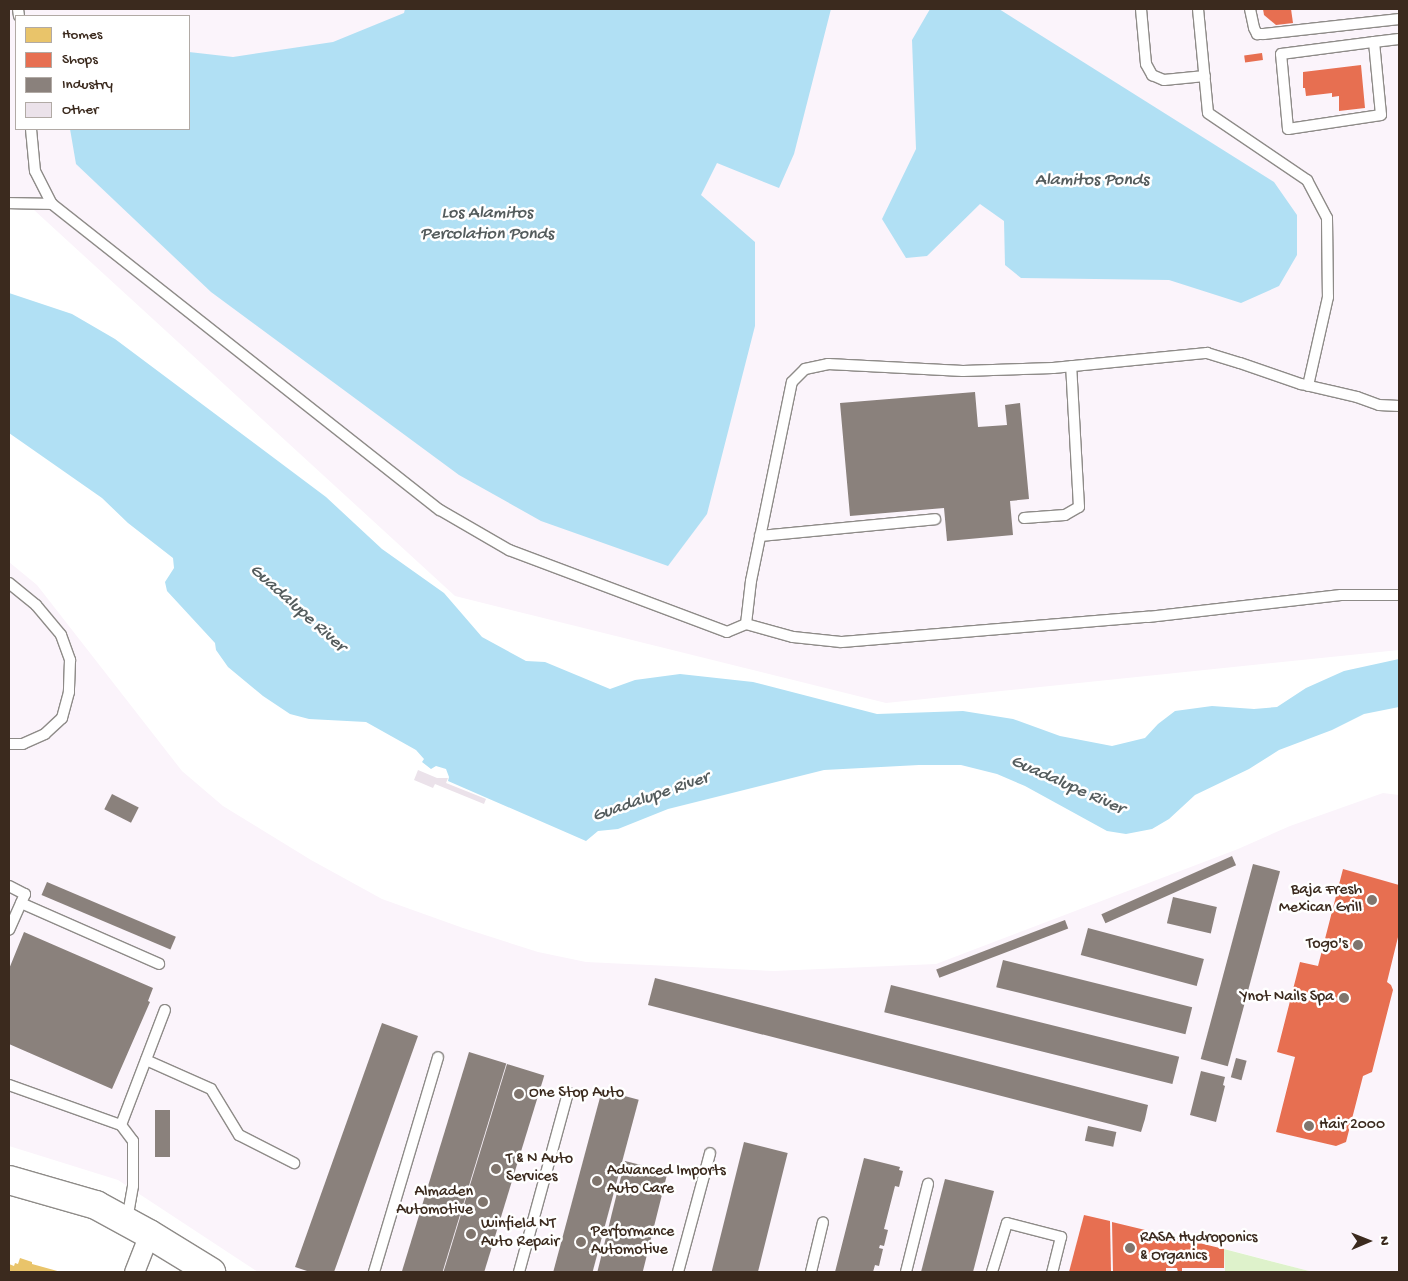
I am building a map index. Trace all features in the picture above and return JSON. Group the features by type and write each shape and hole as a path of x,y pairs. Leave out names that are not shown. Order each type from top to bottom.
{"street":[{"path":"9,1180 96,1205 211,1272"},
{"path":"134,1272 138,1228"}],"lane":[{"path":"1142,9 1146,64 1152,75 1164,80 1205,76"},
{"path":"1198,9 1208,113 1307,180 1327,218 1328,297 1308,386"},
{"path":"1250,9 1257,34 1399,19"},
{"path":"1374,42 1381,115 1288,129 1281,54 1399,38"},
{"path":"31,130 35,171 52,204 440,510 509,550 727,632 746,624 793,637 841,642 1148,617 1341,595 1399,595"},
{"path":"9,204 52,204"},
{"path":"746,624 751,580 792,382 805,369 828,364 963,372 1071,366 1207,354 1308,386 1357,396 1379,405 1399,406"},
{"path":"1024,518 1065,514 1079,507 1071,366"},
{"path":"760,536 935,519"},
{"path":"9,583 36,605 61,635 70,660 69,692 62,718 45,734 23,744 9,744"},
{"path":"9,886 25,894 9,930"},
{"path":"21,903 159,964"},
{"path":"121,1125 166,1010"},
{"path":"374,1272 438,1058"},
{"path":"146,1060 212,1089 239,1136 294,1163"},
{"path":"9,1085 121,1125 133,1141 133,1186 138,1228"},
{"path":"519,1272 568,1093"},
{"path":"678,1272 710,1153"},
{"path":"906,1272 928,1184"},
{"path":"811,1272 824,1222"},
{"path":"992,1272 1007,1223 1061,1237 1052,1272"}],"shaded area":[{"path":"9,9 1399,9 1399,650 886,703 455,596 22,199 9,198"},
{"path":"9,562 37,585 182,771 223,806 311,860 382,899 538,952 586,962 774,971 936,964 1238,849 1290,826 1383,793 1399,795 1399,1272 1313,1272 1225,1249 1225,1272 258,1272 118,1180 9,1146"}],"green space":[{"path":"1224,1249 1313,1272 1225,1272"}],"water":[{"name":"Los Alamitos Percolation Ponds","path":"405,9 831,9 794,154 779,188 717,163 701,195 755,242 755,326 707,514 668,566 541,521 459,475 211,292 76,164 70,130 190,130 190,52 233,57 333,42 404,13"},
{"name":"Alamitos Ponds","path":"930,9 999,9 1274,182 1297,215 1297,255 1279,286 1241,303 1169,280 1021,278 1005,265 1004,221 980,204 927,256 906,258 882,219 916,149 912,40"},
{"name":"Guadalupe River","path":"9,293 72,314 115,339 326,497 382,549 444,593 482,637 526,661 545,662 610,689 635,680 680,674 753,682 877,714 963,711 1013,719 1060,736 1112,746 1145,738 1158,724 1175,711 1212,706 1254,709 1277,707 1306,688 1344,671 1399,659 1399,707 1364,714 1332,730 1279,750 1249,769 1195,795 1169,819 1152,829 1126,834 1107,831 1025,786 997,774 961,765 919,765 824,770 668,809 618,829 598,831 586,841 448,781 449,777 446,769 436,766 431,769 422,762 424,759 416,750 366,722 309,719 290,714 263,696 228,667 216,650 215,643 167,591 165,582 174,568 173,558 128,523 102,498 9,433"}],"building: Homes":[{"path":"20,1258 32,1262 32,1264 61,1272 10,1272 9,1264 14,1266 15,1263 18,1264"}],"building: Shops":[{"path":"1263,9 1291,9 1293,23 1276,25 1264,15"},
{"path":"1262,53 1263,60 1245,62 1244,56"},
{"path":"1361,65 1365,108 1339,111 1339,96 1332,97 1332,93 1306,96 1305,88 1303,88 1303,72"},
{"path":"1343,869 1399,885 1399,933 1387,982 1393,990 1372,1072 1363,1076 1346,1142 1336,1146 1276,1132 1295,1057 1277,1052 1300,962 1318,966"},
{"path":"1084,1215 1110,1221 1111,1272 1069,1272"},
{"path":"1112,1222 1224,1249 1224,1268 1182,1268 1182,1272 1178,1272 1177,1268 1166,1268 1166,1272 1113,1272"}],"building: Industry":[{"path":"975,392 978,427 1007,425 1005,405 1020,403 1029,499 1010,501 1013,535 947,541 944,508 850,516 840,403"},
{"path":"112,794 139,808 131,823 104,809"},
{"path":"1232,856 1236,865 1105,923 1101,914"},
{"path":"1253,864 1280,871 1228,1066 1201,1059"},
{"path":"47,882 176,937 170,950 42,895"},
{"path":"1173,897 1217,907 1211,933 1167,923"},
{"path":"1065,920 1068,928 939,978 936,969"},
{"path":"1088,928 1204,959 1197,986 1081,955"},
{"path":"24,932 153,988 148,1001 150,1002 112,1089 9,1044 9,969"},
{"path":"1003,960 1192,1007 1185,1034 996,987"},
{"path":"655,978 1148,1105 1145,1119 1141,1132 648,1005"},
{"path":"891,985 1179,1057 1172,1084 884,1012"},
{"path":"382,1023 418,1036 334,1272 310,1272 295,1267"},
{"path":"469,1052 506,1063 443,1272 402,1272"},
{"path":"1236,1058 1247,1061 1241,1080 1231,1077"},
{"path":"507,1064 544,1075 484,1272 443,1272"},
{"path":"1201,1071 1225,1077 1223,1085 1225,1086 1216,1122 1190,1115"},
{"path":"602,1090 639,1100 593,1272 553,1272"},
{"path":"155,1110 170,1110 170,1157 155,1157"},
{"path":"1088,1126 1116,1132 1113,1147 1085,1141"},
{"path":"744,1142 788,1153 758,1272 712,1272"},
{"path":"864,1158 900,1167 899,1170 903,1171 899,1187 895,1186 884,1229 888,1230 884,1246 880,1245 879,1248 883,1249 879,1266 875,1265 873,1272 835,1272"},
{"path":"625,1161 668,1172 643,1272 597,1272"},
{"path":"945,1179 994,1191 973,1272 921,1272"}],"building: Other":[{"path":"418,770 437,778 448,778 446,783 486,799 484,804 435,784 433,788 414,780"}],"place":[{"name":"Baja Fresh Mexican Grill","path":"1372,900"},
{"name":"Togo's","path":"1358,945"},
{"name":"Ynot Nails Spa","path":"1344,998"},
{"name":"One Stop Auto","path":"519,1094"},
{"name":"Hair 2000","path":"1309,1126"},
{"name":"T & N Auto Services","path":"496,1169"},
{"name":"Advanced Imports Auto Care","path":"597,1181"},
{"name":"Almaden Automotive","path":"483,1202"},
{"name":"Winfield NT Auto Repair","path":"471,1234"},
{"name":"Performance Automotive","path":"581,1242"},
{"name":"RASA Hydroponics & Organics","path":"1130,1248"}]}
